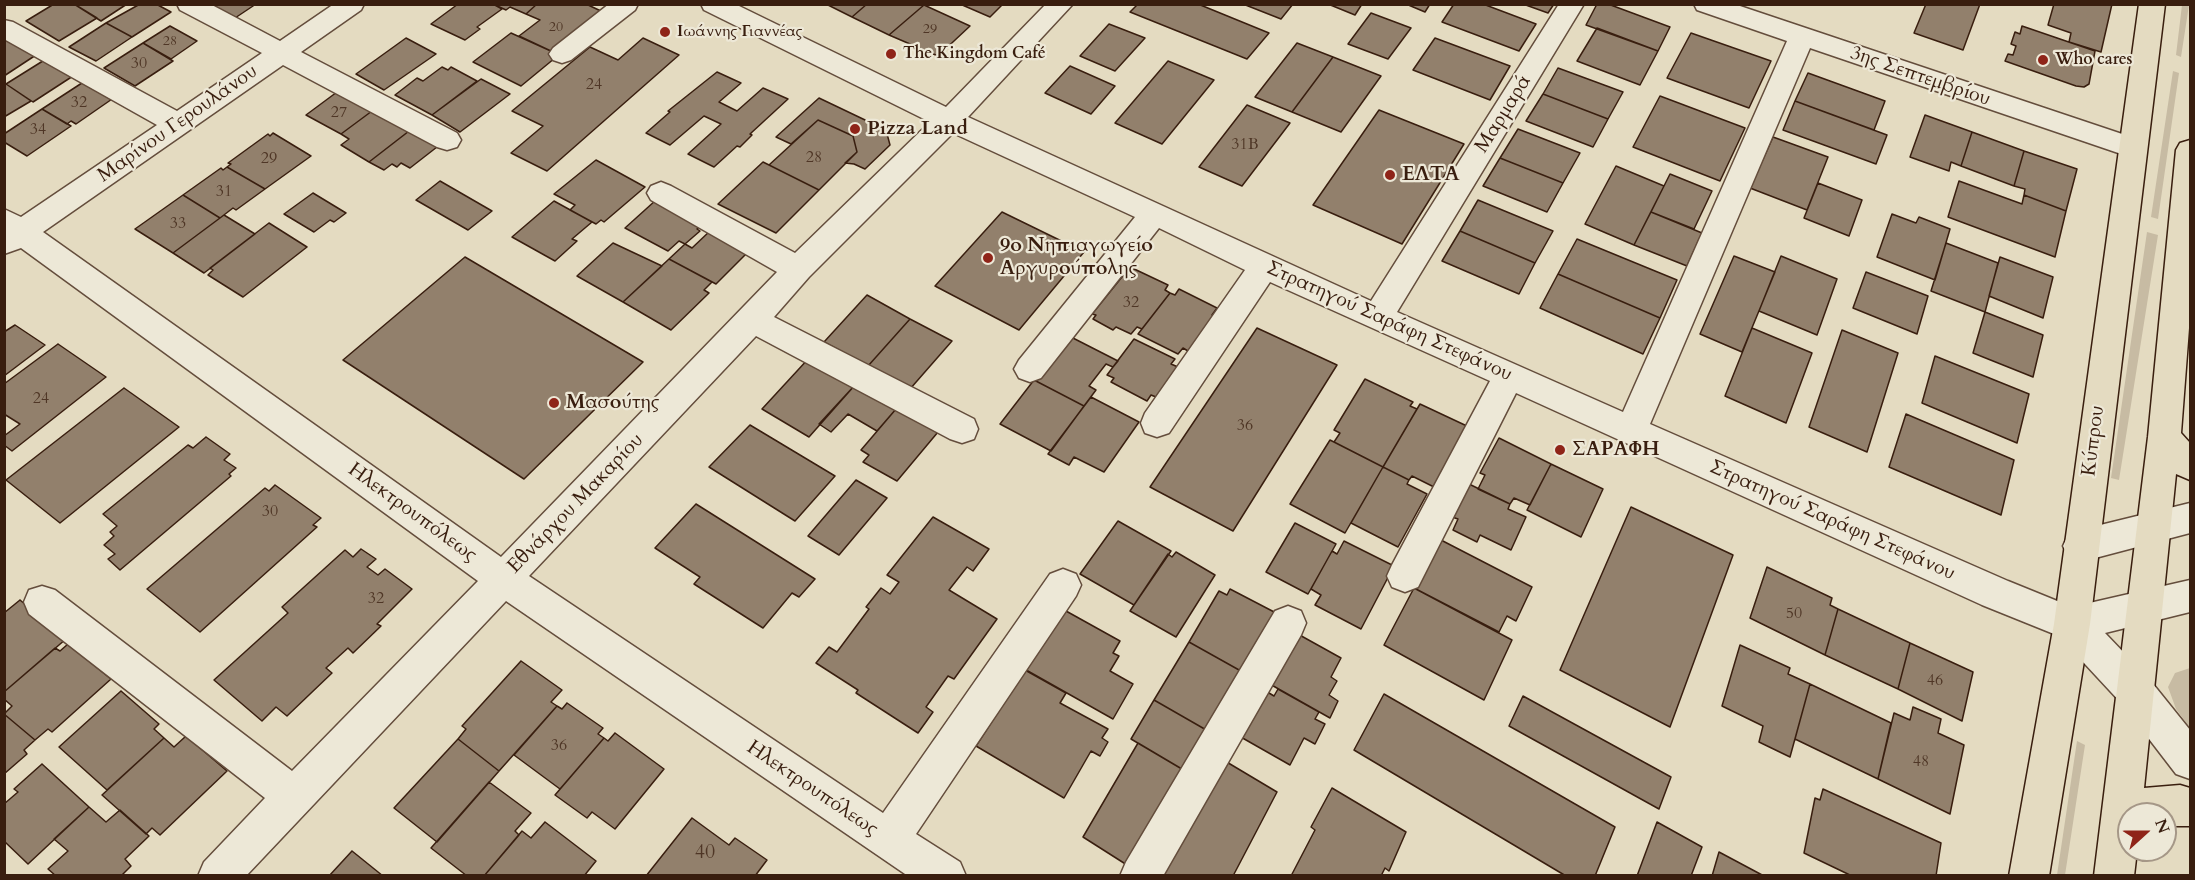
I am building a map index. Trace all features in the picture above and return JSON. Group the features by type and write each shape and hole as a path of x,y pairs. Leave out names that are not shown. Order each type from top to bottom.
{"main road":[{"name":"Κύπρου","path":"2029,876 2072,624 2080,546 2152,4"},
{"path":"2130,802 2143,608 2164,437 2190,158"},
{"path":"2164,437 2190,466"}],"street":[{"path":"189,4 447,140"},
{"name":"Μαρίνου Γερουλάνου","path":"10,232 178,124 352,4"},
{"path":"562,54 626,4"},
{"name":"Στρατηγού Σαράφη Στεφάνου","path":"713,4 949,120 1154,213 1264,266 1995,593 2072,624"},
{"name":"Εθνάρχου Μακαρίου","path":"218,876 752,321 798,269 949,120 1061,4"},
{"name":"Μαρμαρά","path":"1378,316 1572,4"},
{"name":"3ης Σεπτεμβρίου","path":"1706,4 2133,148"},
{"path":"4,28 178,124"},
{"path":"1631,430 1802,37"},
{"path":"661,193 798,269"},
{"path":"1029,369 1154,213"},
{"name":"Ηλεκτρουπόλεως","path":"10,232 503,579 888,840 946,876"},
{"path":"1156,423 1264,266"},
{"path":"752,321 962,429"},
{"path":"1405,576 1508,377"},
{"path":"2080,546 2190,518"},
{"path":"888,840 1063,585"},
{"path":"2072,624 2190,596"},
{"path":"42,602 295,797"},
{"path":"1140,876 1288,623"},
{"path":"2072,624 2136,692 2190,760"}],"shaded area":[{"path":"2182,5 2189,5 2181,57 2176,55"},
{"path":"2173,71 2179,73 2158,219 2151,217"},
{"path":"2147,232 2158,235 2119,480 2111,478"},
{"path":"2190,668 2190,728 2176,709 2168,687 2175,673"},
{"path":"2077,741 2085,745 2065,875 2057,875"}],"building":[{"path":"54,4 74,4 97,18 59,41 26,21"},
{"path":"74,4 127,4 101,21"},
{"path":"140,4 156,4 171,12 132,37 106,23"},
{"path":"208,4 256,4 232,20"},
{"path":"458,4 493,4 502,9 477,27 480,29 465,40 431,24"},
{"path":"493,4 537,4 526,14 510,7 506,10"},
{"path":"537,4 586,4 603,12 553,52 519,36 540,20 526,14"},
{"path":"826,4 867,4 852,17"},
{"path":"867,4 924,5 889,35 852,17"},
{"path":"960,4 1003,4 990,17"},
{"path":"1138,4 1198,4 1269,33 1247,59 1130,12"},
{"path":"1243,4 1293,4 1281,19"},
{"path":"1328,4 1362,4 1355,15"},
{"path":"1406,4 1430,4 1425,12"},
{"path":"1454,4 1483,4 1536,24 1519,51 1442,22"},
{"path":"1523,4 1554,4 1548,13"},
{"path":"1597,4 1608,4 1670,27 1658,51 1586,25"},
{"path":"1926,4 1980,4 1963,50 1914,33"},
{"path":"2054,4 2112,4 2101,52 2069,42 2071,33 2048,25"},
{"path":"924,5 970,26 938,56 889,35"},
{"path":"1371,13 1411,28 1388,59 1348,44"},
{"path":"106,23 132,37 96,61 69,47"},
{"path":"1109,24 1145,38 1115,71 1080,56"},
{"path":"170,26 197,41 171,59 143,43"},
{"path":"2022,26 2095,51 2089,84 2084,87 2076,86 2005,61 2008,54 2013,55 2016,46 2011,44 2015,32 2020,34"},
{"path":"1597,28 1658,51 1640,85 1577,61"},
{"path":"511,33 553,52 550,55 555,58 521,86 473,62"},
{"path":"1691,33 1771,61 1749,108 1667,78"},
{"path":"4,35 39,53 4,76"},
{"path":"406,38 436,54 384,90 356,74"},
{"path":"643,38 679,55 547,171 511,153 543,126 512,111 590,47 618,60"},
{"path":"1435,38 1510,66 1490,100 1413,70"},
{"path":"143,43 173,61 135,86 104,68"},
{"path":"1297,43 1333,57 1292,112 1255,97"},
{"path":"1333,57 1381,76 1341,132 1292,112"},
{"path":"46,59 73,76 33,102 6,84"},
{"path":"1168,61 1214,80 1162,144 1115,123"},
{"path":"1070,66 1115,86 1091,114 1045,93"},
{"path":"442,67 448,70 451,67 477,81 432,115 395,95 417,78 423,81"},
{"path":"1558,68 1623,92 1608,119 1543,94"},
{"path":"717,72 741,83 719,102 737,111 763,88 788,99 750,134 752,135 740,147 737,146 714,167 688,154 721,124 704,116 670,145 646,133 670,112 668,111"},
{"path":"1808,73 1885,101 1874,130 1795,101"},
{"path":"481,79 510,94 460,132 432,115"},
{"path":"85,81 115,97 76,124 71,121 67,124 42,109"},
{"path":"6,84 31,101 4,117 4,85"},
{"path":"337,92 372,111 341,134 306,115"},
{"path":"1543,94 1608,119 1593,147 1526,121"},
{"path":"1660,96 1745,128 1720,181 1633,147"},
{"path":"819,98 886,130 890,145 865,169 845,163 857,152 853,136 818,120 791,144 776,137"},
{"path":"1795,101 1887,135 1876,164 1783,130"},
{"path":"1247,105 1290,123 1242,186 1199,167"},
{"path":"42,109 71,126 27,156 4,142 4,134"},
{"name":"ΕΛΤΑ","path":"1379,110 1464,144 1402,244 1313,205"},
{"path":"372,111 413,128 369,162 341,145 349,139 341,134"},
{"path":"1925,115 1972,132 1961,166 1951,162 1949,171 1910,157"},
{"path":"818,120 853,136 857,152 819,190 769,165"},
{"path":"1518,129 1580,153 1563,183 1500,158"},
{"path":"409,131 437,147 410,168 401,163 397,167 392,164 384,170 369,162"},
{"path":"1972,132 2024,151 2014,186 1961,166"},
{"path":"273,133 311,156 265,189 227,167 231,164 228,163 268,134 270,136"},
{"path":"1773,137 1828,157 1807,210 1750,188"},
{"path":"2024,151 2077,169 2066,211 2024,195 2025,189 2014,186"},
{"path":"1500,158 1563,183 1547,212 1483,186"},
{"path":"596,160 645,187 604,222 601,220 596,224 570,210 575,205 554,194"},
{"path":"763,162 819,190 776,233 718,204"},
{"path":"1616,166 1664,186 1634,245 1585,224"},
{"path":"227,167 265,189 236,210 233,208 220,218 183,195 221,168 223,170"},
{"path":"1670,174 1712,191 1694,229 1651,212"},
{"path":"440,181 492,211 468,230 416,200"},
{"path":"1959,181 2022,204 2024,195 2066,211 2055,257 1948,217"},
{"path":"1818,183 1862,200 1849,236 1804,218"},
{"path":"313,193 346,213 334,222 330,220 314,232 284,214"},
{"path":"183,195 220,218 173,253 135,229"},
{"path":"656,200 701,225 697,229 700,231 685,244 679,241 668,251 625,228"},
{"path":"1478,200 1553,231 1535,263 1460,231"},
{"path":"554,201 592,222 572,239 577,241 555,261 512,237"},
{"name":"9ο Νηπιαγωγείο Αργυρούπολης","path":"1002,212 1084,252 1019,330 935,286"},
{"path":"1651,212 1702,233 1687,266 1634,245"},
{"path":"1892,214 1916,223 1919,217 1950,229 1935,280 1877,257"},
{"path":"224,215 255,234 204,273 173,253"},
{"path":"269,223 307,247 243,297 208,275 213,270 210,268"},
{"path":"711,230 750,250 716,284 669,259 685,244 692,248"},
{"path":"1460,231 1535,263 1519,294 1442,261"},
{"path":"1577,239 1677,280 1660,318 1558,274"},
{"path":"613,243 662,266 623,302 577,276"},
{"path":"1946,243 1998,263 1985,312 1931,291"},
{"path":"1734,256 1775,272 1742,352 1700,334"},
{"path":"1781,256 1837,279 1817,335 1759,311"},
{"path":"465,257 643,362 524,479 343,360"},
{"path":"2000,257 2053,277 2043,318 1989,296"},
{"path":"669,259 712,282 704,290 709,293 671,330 623,302"},
{"path":"1130,267 1168,285 1165,290 1170,293 1142,329 1137,327 1131,334 1116,327 1113,330 1093,319 1096,315 1092,314"},
{"path":"1866,272 1928,296 1917,334 1853,308"},
{"path":"1558,274 1660,318 1643,354 1540,308"},
{"path":"1179,289 1217,308 1212,315 1219,318 1193,354 1183,348 1178,354 1138,334 1170,293 1175,295"},
{"path":"867,295 910,319 868,366 824,342"},
{"path":"1985,312 2043,335 2033,377 1973,353"},
{"path":"910,319 952,341 910,389 868,366"},
{"path":"15,325 45,345 4,376 4,332"},
{"path":"1257,328 1337,365 1233,531 1150,487"},
{"path":"1752,328 1812,353 1786,423 1725,396"},
{"path":"1842,330 1898,353 1867,452 1809,427"},
{"path":"1069,336 1118,361 1113,367 1106,364 1089,386 1096,390 1084,406 1034,380"},
{"path":"1134,339 1175,359 1171,364 1178,367 1156,397 1151,395 1147,401 1111,382 1114,378 1107,375"},
{"path":"58,344 106,377 12,451 4,445 4,436 20,424 4,414 4,384"},
{"path":"1935,356 2029,394 2017,443 1922,403"},
{"path":"809,358 855,385 809,437 762,409"},
{"path":"1365,379 1413,402 1410,406 1417,409 1383,467 1334,442 1340,433 1334,430"},
{"path":"1034,380 1084,406 1051,451 1000,424"},
{"path":"855,385 896,409 877,431 848,414 831,432 819,424"},
{"path":"124,388 179,427 60,523 6,480"},
{"path":"1091,397 1139,422 1104,472 1074,457 1069,465 1048,454"},
{"path":"1420,404 1469,427 1436,488 1412,476 1409,480 1383,467"},
{"path":"896,409 938,432 897,481 863,462 869,455 861,450"},
{"path":"1906,414 2014,460 2001,515 1889,467"},
{"path":"750,425 835,476 795,521 709,467"},
{"path":"206,437 230,454 224,460 236,468 229,474 231,476 120,570 108,559 115,554 104,545 114,536 110,532 117,526 103,514 188,445 193,448"},
{"path":"1499,438 1551,464 1530,505 1514,498 1510,504 1478,489 1485,475 1480,473"},
{"path":"1330,440 1383,467 1345,533 1290,504"},
{"path":"1551,464 1603,489 1581,537 1527,510"},
{"path":"1383,467 1409,480 1407,484 1427,494 1398,547 1351,523"},
{"path":"856,480 887,498 839,555 808,536"},
{"path":"1469,484 1510,504 1508,509 1526,517 1511,550 1480,535 1477,542 1453,530 1458,519 1452,517"},
{"path":"275,485 321,518 313,525 317,527 200,632 147,589 265,488 269,491"},
{"path":"696,504 815,579 799,597 792,593 763,628 694,584 700,577 655,548"},
{"path":"1631,507 1733,555 1670,727 1560,670"},
{"path":"933,517 989,549 973,571 967,567 949,590 997,619 954,679 948,676 926,707 933,712 918,733 856,693 858,690 816,663 829,647 837,652 869,609 866,607 881,588 890,594 899,582 887,575"},
{"path":"1118,521 1171,551 1134,605 1080,574"},
{"path":"1295,523 1336,544 1308,594 1266,572"},
{"path":"1439,539 1532,587 1516,621 1507,616 1499,632 1414,588"},
{"path":"1344,541 1394,566 1361,629 1315,605 1321,595 1311,589 1332,551 1337,554"},
{"path":"361,549 376,559 367,567 378,575 385,569 412,589 377,624 381,626 353,653 348,648 326,668 332,673 287,716 276,707 262,721 214,680 288,613 282,607 345,550 353,557"},
{"path":"1176,552 1215,575 1176,637 1130,611 1168,554 1172,557"},
{"path":"1767,567 1832,598 1830,605 1838,609 1825,655 1750,618"},
{"path":"1414,588 1512,640 1484,700 1384,645"},
{"path":"1230,589 1278,614 1248,675 1189,642 1219,591 1227,595"},
{"path":"20,600 66,639 4,692 4,613"},
{"path":"1057,606 1120,641 1113,653 1119,656 1110,671 1133,684 1113,719 1019,666"},
{"path":"1838,609 1910,643 1898,689 1825,655"},
{"path":"1296,633 1341,658 1331,677 1337,681 1329,695 1338,701 1330,718 1268,683"},
{"path":"1189,642 1248,675 1215,735 1154,700"},
{"path":"1910,643 1973,672 1962,721 1898,689"},
{"path":"68,644 111,679 52,732 48,729 35,740 4,714 12,706 4,699 4,692 55,648 60,651"},
{"path":"1740,645 1790,668 1788,674 1810,684 1790,757 1759,742 1763,726 1722,706"},
{"path":"521,661 562,690 551,702 557,706 499,771 458,739 466,729 462,726"},
{"path":"1025,670 1066,693 1060,703 1108,729 1102,738 1108,742 1100,756 1091,751 1064,798 976,746"},
{"path":"1810,684 1891,723 1878,779 1795,739"},
{"path":"1278,689 1319,712 1315,719 1325,724 1315,744 1304,738 1290,765 1239,736 1264,690 1274,696"},
{"path":"121,691 159,724 154,729 164,738 107,790 59,747"},
{"path":"1384,694 1615,827 1595,876 1566,876 1354,750"},
{"path":"1523,696 1671,777 1659,809 1509,726"},
{"path":"1154,700 1215,735 1192,775 1131,739"},
{"path":"567,703 603,728 598,734 604,738 560,789 514,755 557,706 562,709"},
{"path":"1913,707 1941,719 1938,733 1964,745 1950,814 1878,779 1894,713 1910,720"},
{"path":"4,714 35,740 24,750 27,754 4,774"},
{"path":"615,733 664,769 615,829 592,812 587,818 555,795 604,738 608,741"},
{"path":"186,736 227,771 160,835 152,828 146,834 102,795 164,738 174,747"},
{"path":"458,739 499,771 437,842 394,808"},
{"path":"1138,743 1192,775 1138,872 1083,837"},
{"path":"1225,761 1277,792 1233,876 1159,876"},
{"path":"42,764 89,807 28,864 4,841 4,804 18,792 14,789"},
{"path":"489,782 531,813 515,831 519,835 484,876 467,876 431,848"},
{"path":"1332,788 1406,832 1389,871 1385,868 1381,876 1291,876 1315,830 1311,827"},
{"path":"1823,789 1941,843 1936,876 1852,876 1804,853 1815,798 1820,800"},
{"path":"89,807 106,822 120,810 149,836 125,859 131,866 121,876 56,876 48,869 68,851 54,839"},
{"path":"692,818 729,845 735,838 767,860 755,876 646,876"},
{"path":"545,822 596,861 584,876 484,876 522,831 531,838"},
{"path":"1657,822 1702,847 1691,876 1637,876"},
{"path":"352,851 383,876 329,876"},
{"path":"1719,852 1764,876 1712,876"}],"place":[{"name":"Ιωάννης Γιαννέας","path":"665,32"},
{"name":"The Kingdom Café","path":"891,54"},
{"name":"Who cares","path":"2043,60"},
{"name":"Pizza Land","path":"855,129"},
{"name":"ΕΛΤΑ","path":"1390,175"},
{"name":"9ο Νηπιαγωγείο Αργυρούπολης","path":"988,258"},
{"name":"Μασούτης","path":"554,403"},
{"name":"ΣΑΡΑΦΗ","path":"1560,450"}]}
